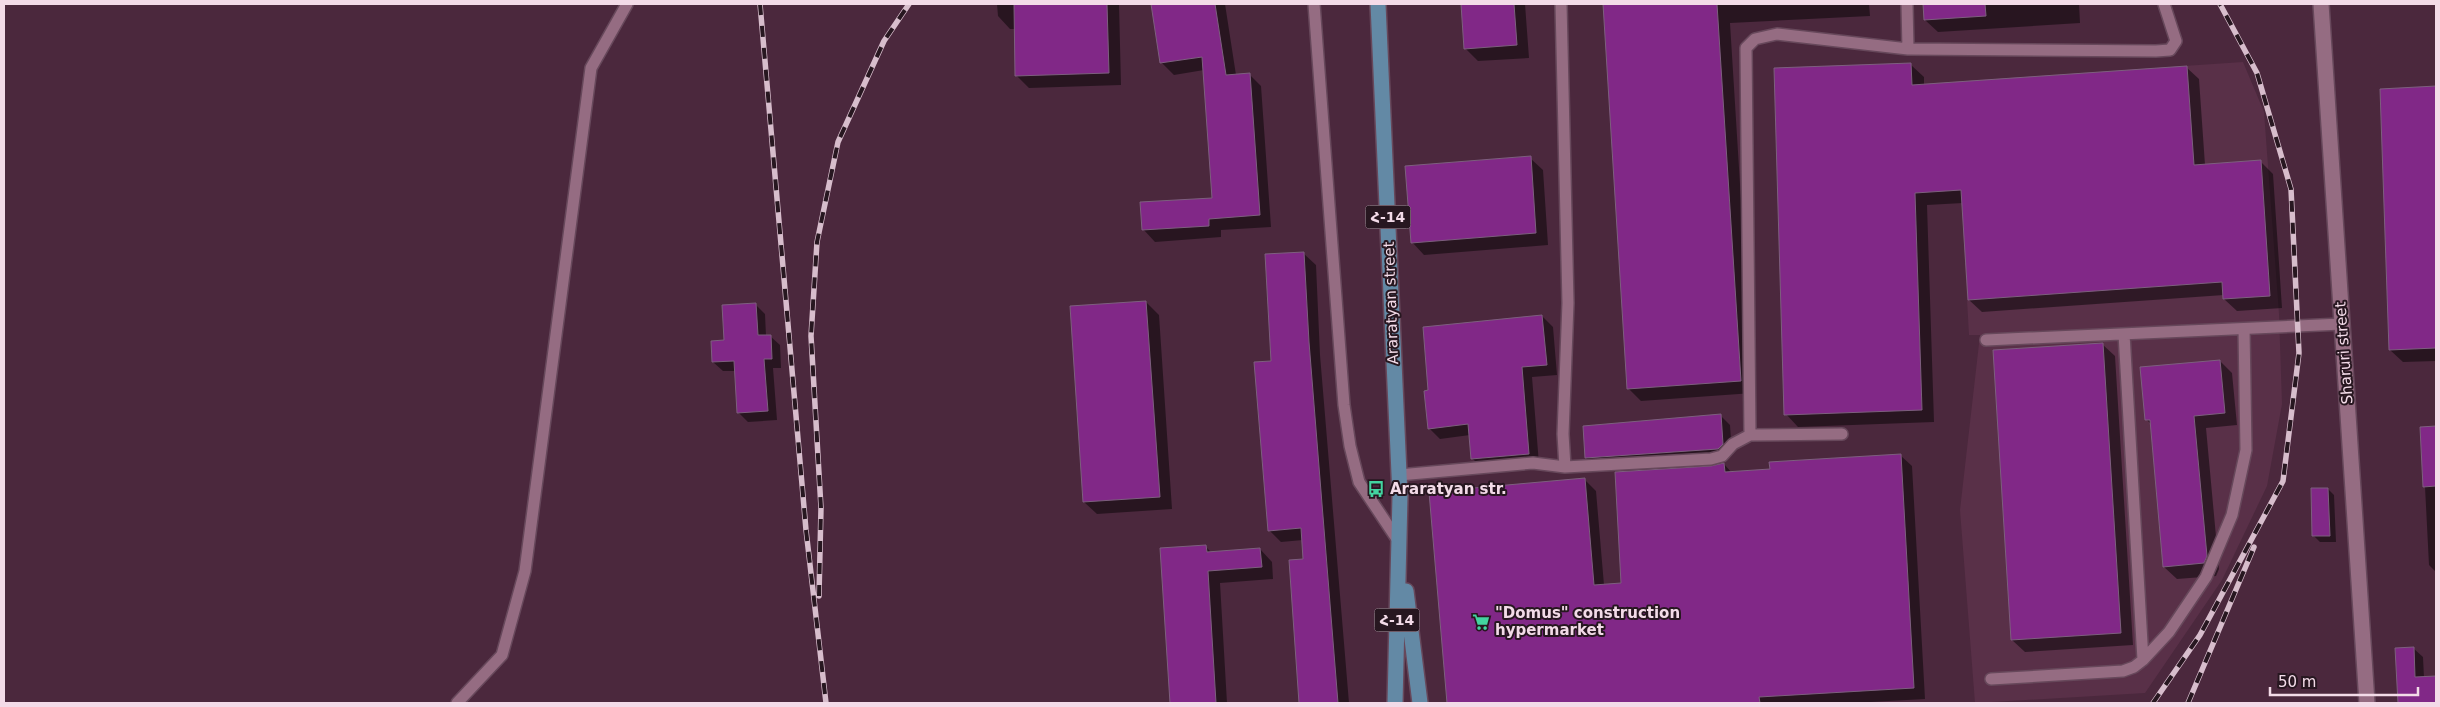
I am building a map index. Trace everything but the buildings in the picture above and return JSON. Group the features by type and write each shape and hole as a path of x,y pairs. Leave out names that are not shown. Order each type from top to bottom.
{"main road":[{"name":"Araratyan street","path":"1378,4 1399,475 1400,542 1396,703"},
{"name":"Araratyan street","path":"1400,542 1420,703"}],"street":[{"name":"Sharuri street","path":"2321,4 2368,703"}],"lane":[{"path":"457,703 502,655 525,571 591,68 627,4"},
{"path":"1314,4 1344,405 1350,446 1359,482 1400,542"},
{"path":"1561,4 1568,303 1563,434 1565,467"},
{"path":"1907,4 1908,49"},
{"path":"1750,435 1746,48 1754,38 1777,34 1908,49 2170,50 2176,41 2164,4"},
{"path":"1986,340 2342,324"},
{"path":"1991,679 2123,671 2134,667 2143,660 2169,632 2206,577 2232,515 2246,450 2244,328"},
{"path":"2124,334 2143,660"},
{"path":"1399,475 1533,463 1565,467 1711,458 1722,456 1733,444 1750,435 1842,434"}],"shaded area":[{"path":"2243,62 2264,112 2279,314 2282,404 2267,486 2222,580 2145,693 1975,703 1960,510 1980,335 1969,335 1961,191 1940,192 1933,83"}],"railway":[{"path":"760,4 806,530 826,703"},
{"path":"819,596 821,508 811,336 817,242 838,142 884,41 909,4"},
{"path":"2153,703 2200,635 2283,481 2299,353 2291,189 2257,73 2220,4"},
{"path":"2188,703 2254,547"}],"place":[{"name":"Araratyan str.","path":"1376,489"},
{"name":"\"Domus\" construction hypermarket","path":"1481,622"}]}
